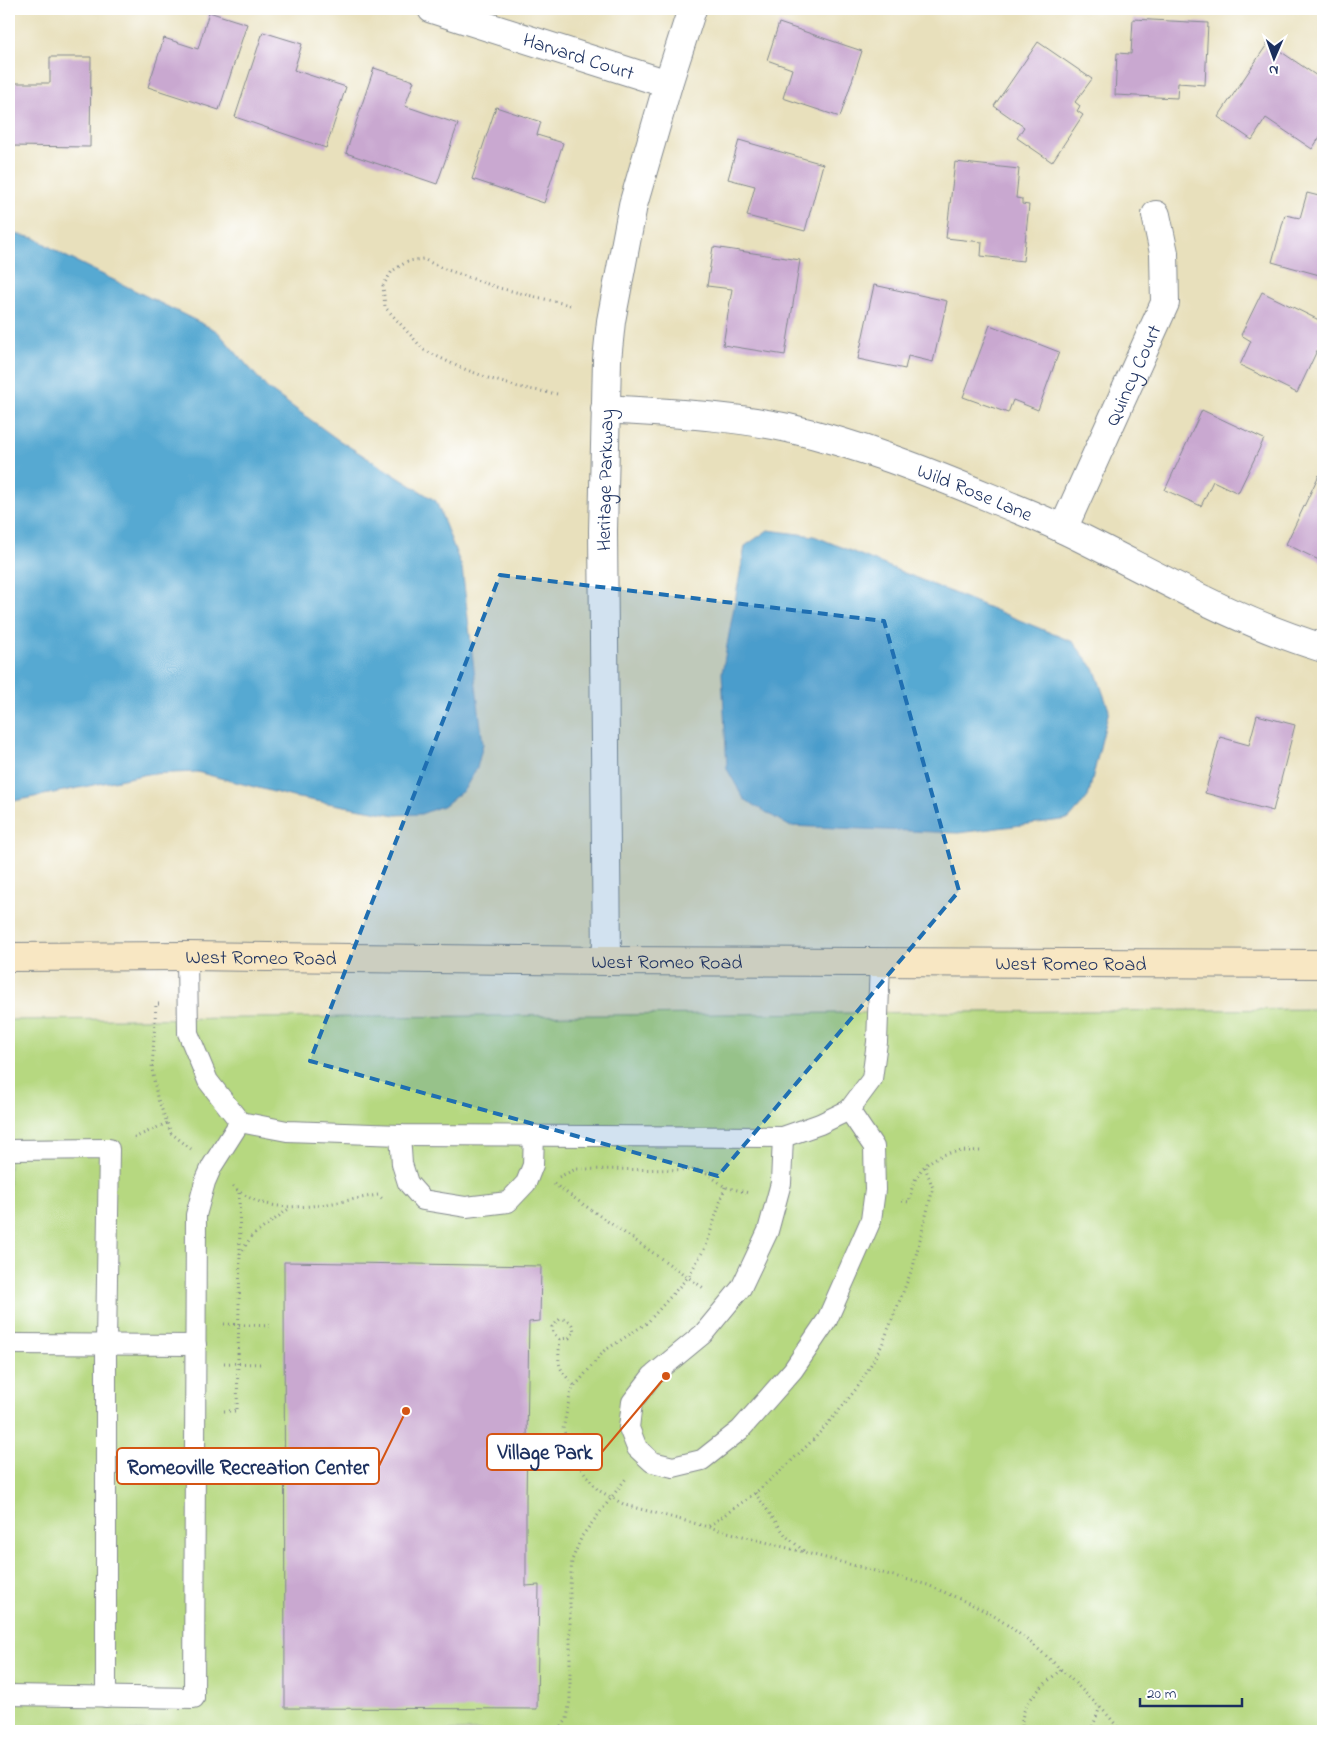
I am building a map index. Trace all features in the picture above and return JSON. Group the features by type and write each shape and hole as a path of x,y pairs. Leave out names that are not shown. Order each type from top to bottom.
{"main road":[{"name":"West Romeo Road","path":"9,957 187,956 607,961 1323,964"}],"street":[{"name":"Harvard Court","path":"432,9 668,84"},
{"name":"Heritage Parkway","path":"607,961 603,531 606,360 611,321 633,205 692,9"},
{"name":"Quincy Court","path":"1063,529 1165,303 1164,253 1156,214"},
{"name":"Wild Rose Lane","path":"605,409 732,418 789,428 867,451 912,466 1063,529 1250,622 1323,648"}],"lane":[{"path":"187,956 188,1033 208,1081 240,1122 287,1131 400,1135 782,1137 820,1124 849,1110 872,1079 877,1042 880,962"},
{"path":"782,1137 780,1183 768,1231 741,1288 702,1334 652,1376 632,1402 629,1428 636,1448 652,1462 673,1467 702,1460 740,1430 793,1370 827,1320 871,1220 875,1190 874,1147 849,1110"},
{"path":"9,1695 194,1698 196,1215 205,1182 212,1166 240,1122"},
{"path":"400,1135 402,1164 408,1183 422,1200 466,1207 508,1202 526,1183 533,1165 534,1136"},
{"path":"9,1150 109,1149 106,1344 106,1697"},
{"path":"9,1344 196,1345"}],"path":[{"path":"557,394 518,387 491,379 459,367 424,350 385,307 384,286 392,271 408,261 423,259 498,288 570,305"},
{"path":"188,1004 156,1004 152,1069 157,1097 171,1133 212,1166"},
{"path":"109,1149 167,1123"},
{"path":"708,1527 755,1493 786,1467 814,1439 860,1384 882,1345 913,1267 933,1188 925,1167 934,1158 947,1153 959,1150 982,1150"},
{"path":"554,1184 688,1277"},
{"path":"725,1187 706,1246 688,1277 647,1324 604,1352 570,1391 563,1429 577,1463 598,1490 625,1504 928,1585 960,1599 993,1616 1028,1641 1061,1669 1100,1707 1120,1731"},
{"path":"195,1411 237,1411 240,1254 239,1191 268,1205 290,1208 251,1237 240,1254"},
{"path":"560,1319 567,1319 573,1324 574,1332 568,1338 560,1339 553,1333 552,1327 560,1319"},
{"path":"239,1324 272,1326"},
{"path":"560,1339 558,1362 562,1373 575,1386"},
{"path":"238,1364 263,1364"},
{"path":"755,1493 786,1536 808,1554"},
{"path":"559,1731 567,1719 570,1699 570,1586 572,1560 582,1536 611,1497"},
{"path":"1023,1731 1024,1710 1032,1698 1061,1669"},
{"path":"1090,1731 1100,1707"}],"highlighted area":[{"path":"500,575 884,621 959,891 718,1176 310,1061"}],"green space":[{"path":"1323,1009 1323,1731 9,1731 9,1020"}],"water":[{"path":"9,233 35,238 65,256 217,331 267,388 337,439 436,501 462,568 483,744 477,768 464,790 445,805 421,814 396,815 293,797 197,772 148,774 9,802"},
{"path":"768,530 814,536 1073,642 1095,670 1109,710 1088,797 1069,819 958,833 789,826 744,799 727,769 722,673 745,546"}],"building":[{"path":"209,12 247,24 219,110 148,87 164,38 198,49"},
{"path":"1133,19 1208,23 1205,85 1178,83 1177,98 1115,95 1117,53 1131,54"},
{"path":"779,23 862,51 840,117 783,98 792,69 767,60"},
{"path":"263,32 302,44 294,70 346,87 326,148 235,117"},
{"path":"1038,42 1092,79 1075,102 1080,106 1077,111 1083,115 1052,162 1017,138 1024,127 994,106"},
{"path":"1268,43 1323,80 1323,132 1312,149 1266,118 1252,140 1218,117"},
{"path":"50,57 91,57 90,147 9,146 9,83 50,83"},
{"path":"374,68 414,81 405,106 458,124 437,184 346,153"},
{"path":"496,107 541,122 537,135 563,143 544,203 472,179"},
{"path":"739,140 823,164 805,231 747,216 755,186 728,179"},
{"path":"955,162 1019,169 1016,198 1022,199 1022,204 1029,205 1023,261 981,256 982,242 946,238"},
{"path":"1307,193 1323,197 1323,276 1272,262 1285,215 1300,218"},
{"path":"713,247 800,260 785,355 723,345 732,289 707,286"},
{"path":"874,285 947,301 933,362 908,356 905,369 858,359"},
{"path":"1262,292 1323,322 1323,338 1297,393 1240,365 1251,341 1241,335"},
{"path":"990,325 1059,352 1038,410 1013,400 1008,413 963,397"},
{"path":"1202,410 1264,439 1238,493 1213,481 1201,506 1165,490"},
{"path":"1319,475 1323,477 1323,562 1286,544"},
{"path":"1257,715 1295,725 1273,811 1205,793 1220,737 1249,745"},
{"path":"284,1262 541,1266 540,1321 529,1322 526,1500 526,1586 539,1585 537,1709 285,1708"}],"place":[{"name":"Village Park","path":"666,1376"},
{"name":"Romeoville Recreation Center","path":"406,1411"}]}
